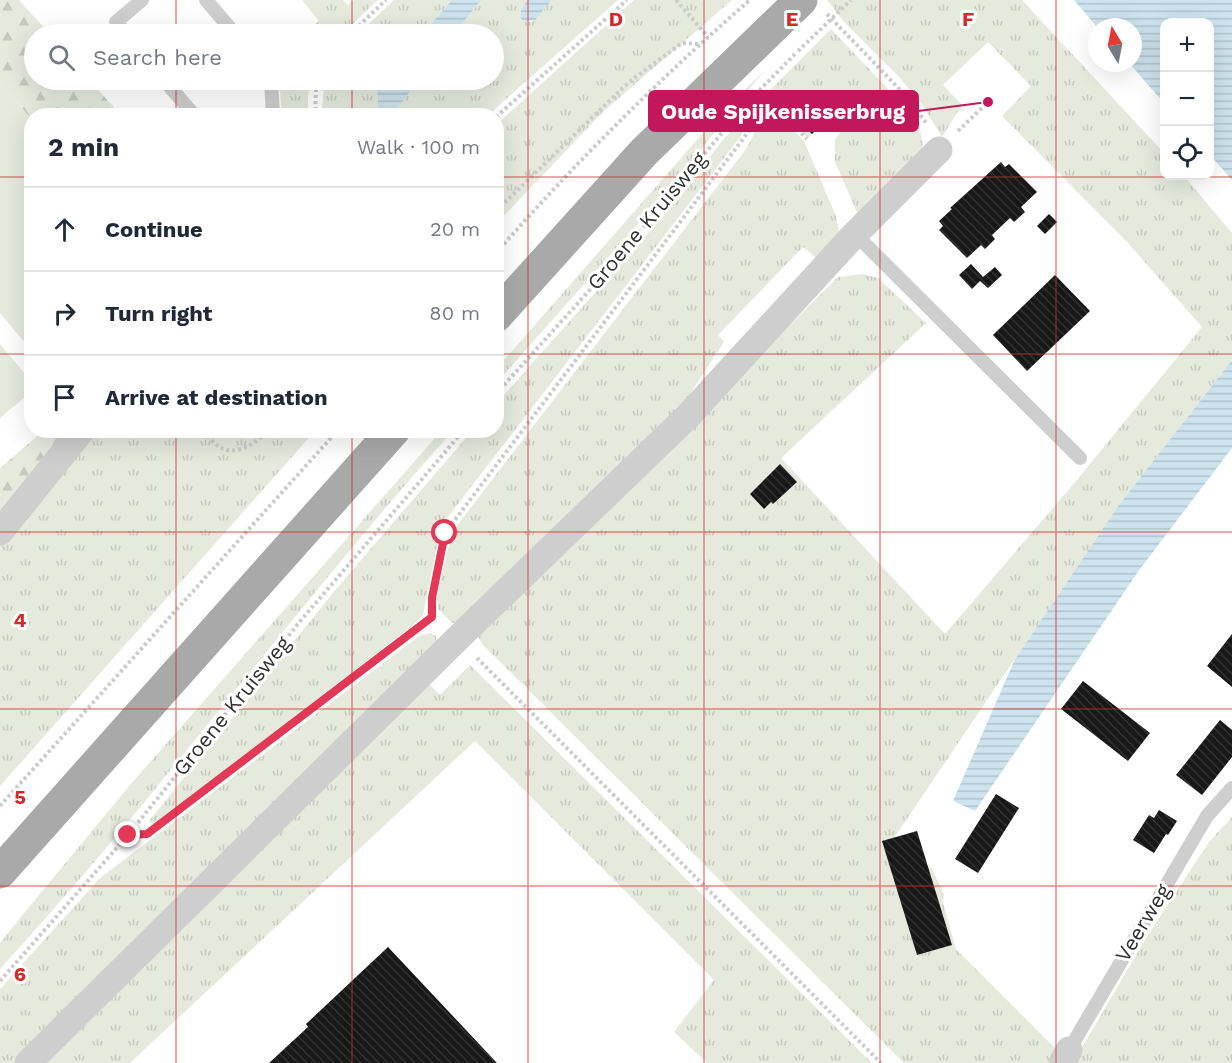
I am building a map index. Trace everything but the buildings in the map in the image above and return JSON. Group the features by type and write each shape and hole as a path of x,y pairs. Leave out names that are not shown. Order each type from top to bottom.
{"main road":[{"name":"Groene Kruisweg","path":"504,307 644,152 774,26 811,4"},
{"path":"6,868 387,438"}],"street":[{"path":"28,1063 457,639 688,416 855,234 939,150"},
{"path":"0,532 76,438"}],"lane":[{"path":"118,24 116,22 142,0"},
{"path":"206,0 226,24"},
{"path":"173,90 188,108"},
{"path":"272,90 273,108"},
{"path":"855,234 1080,458"},
{"name":"Veerweg","path":"1065,1056 1207,816 1232,788"}],"path":[{"path":"361,24 386,0"},
{"path":"504,110 627,0"},
{"path":"676,0 708,37"},
{"path":"504,244 572,170 700,44 750,0"},
{"name":"Groene Kruisweg","path":"504,385 596,283 748,102 851,0"},
{"path":"811,4 906,96 925,121 939,150 988,102"},
{"path":"504,203 629,82 682,43 700,44"},
{"path":"315,108 316,90"},
{"path":"760,90 807,139"},
{"path":"128,835 147,834 432,617 432,598 445,533 753,127 753,117 748,102"},
{"path":"209,438 211,442 227,451 240,450 254,445 261,438"},
{"path":"0,806 331,438"},
{"name":"Groene Kruisweg","path":"0,981 128,835 302,619 457,438"},
{"path":"457,639 881,1063"}],"green space":[{"path":"0,0 19,0 41,24 24,24 24,90 98,90 115,108 24,108 24,111 0,82"},
{"path":"302,0 343,0 348,5 354,0 378,0 353,24 315,24 319,21"},
{"path":"394,0 452,0 431,24 369,24"},
{"path":"481,0 527,0 521,10 520,18 525,22 532,22 552,0 618,0 496,108 398,108 411,90 504,90 504,24 462,24"},
{"path":"634,0 732,0 604,111 504,216 504,118"},
{"path":"827,0 1022,0 1160,149 1160,180 1187,180 1232,233 1232,360 1118,506 890,844 909,853 932,869 944,894 943,903 956,949 1060,1053 1054,1063 904,1063 482,644 478,636 838,277 863,274 878,278 926,323 781,458 945,634 1076,481 1202,327 1127,242 1002,116 1031,86 988,42 943,85 962,105 942,137 923,106 899,77 845,23"},
{"path":"831,29 913,115 921,134 923,148 859,217 835,162 835,139 853,116 841,105 808,138 766,94"},
{"path":"764,71 669,189 504,374 504,360 717,117"},
{"path":"0,82 24,111 24,342 0,313"},
{"path":"280,90 310,90 308,108 281,108"},
{"path":"324,90 377,90 378,108 322,108"},
{"path":"762,97 804,141 836,216 839,232 820,261 803,247 718,335 724,342 680,409 460,623 452,623 438,609 437,595 452,532 746,149 758,124"},
{"path":"745,115 747,122 741,136 441,526 423,615 154,825 149,821 337,588 466,438 504,438 504,395 680,197 722,141"},
{"path":"0,344 24,372 24,398 0,418"},
{"path":"35,438 65,438 0,519 0,468"},
{"path":"86,438 309,438 0,786 0,545"},
{"path":"435,438 447,438 338,564 116,836 0,969 0,943 130,785"},
{"path":"430,633 436,636 437,644 20,1063 0,1063 0,989 100,878 419,636"},
{"path":"470,665 872,1063 707,1063 674,1032 714,980 475,741 130,1063 45,1063 426,681 440,695"},
{"path":"1232,817 1232,1063 1073,1063 1146,938 1209,842"}],"water":[{"path":"452,0 481,0 462,24 431,24"},
{"path":"527,0 552,0 535,20 525,22 520,18 521,10"},
{"path":"1074,0 1232,0 1232,180 1214,160 1214,18 1160,18 1160,98 1137,72 1142,72 1142,18 1089,18"},
{"path":"377,90 411,90 398,108 378,108"},
{"path":"1232,360 1232,448 1140,569 975,811 953,801 1015,659 1118,506"}],"place":[{"name":"Oude Spijkenisserbrug","path":"988,102"}],"route":[{"path":"128,835 147,834 432,617 432,598 445,533"}]}
